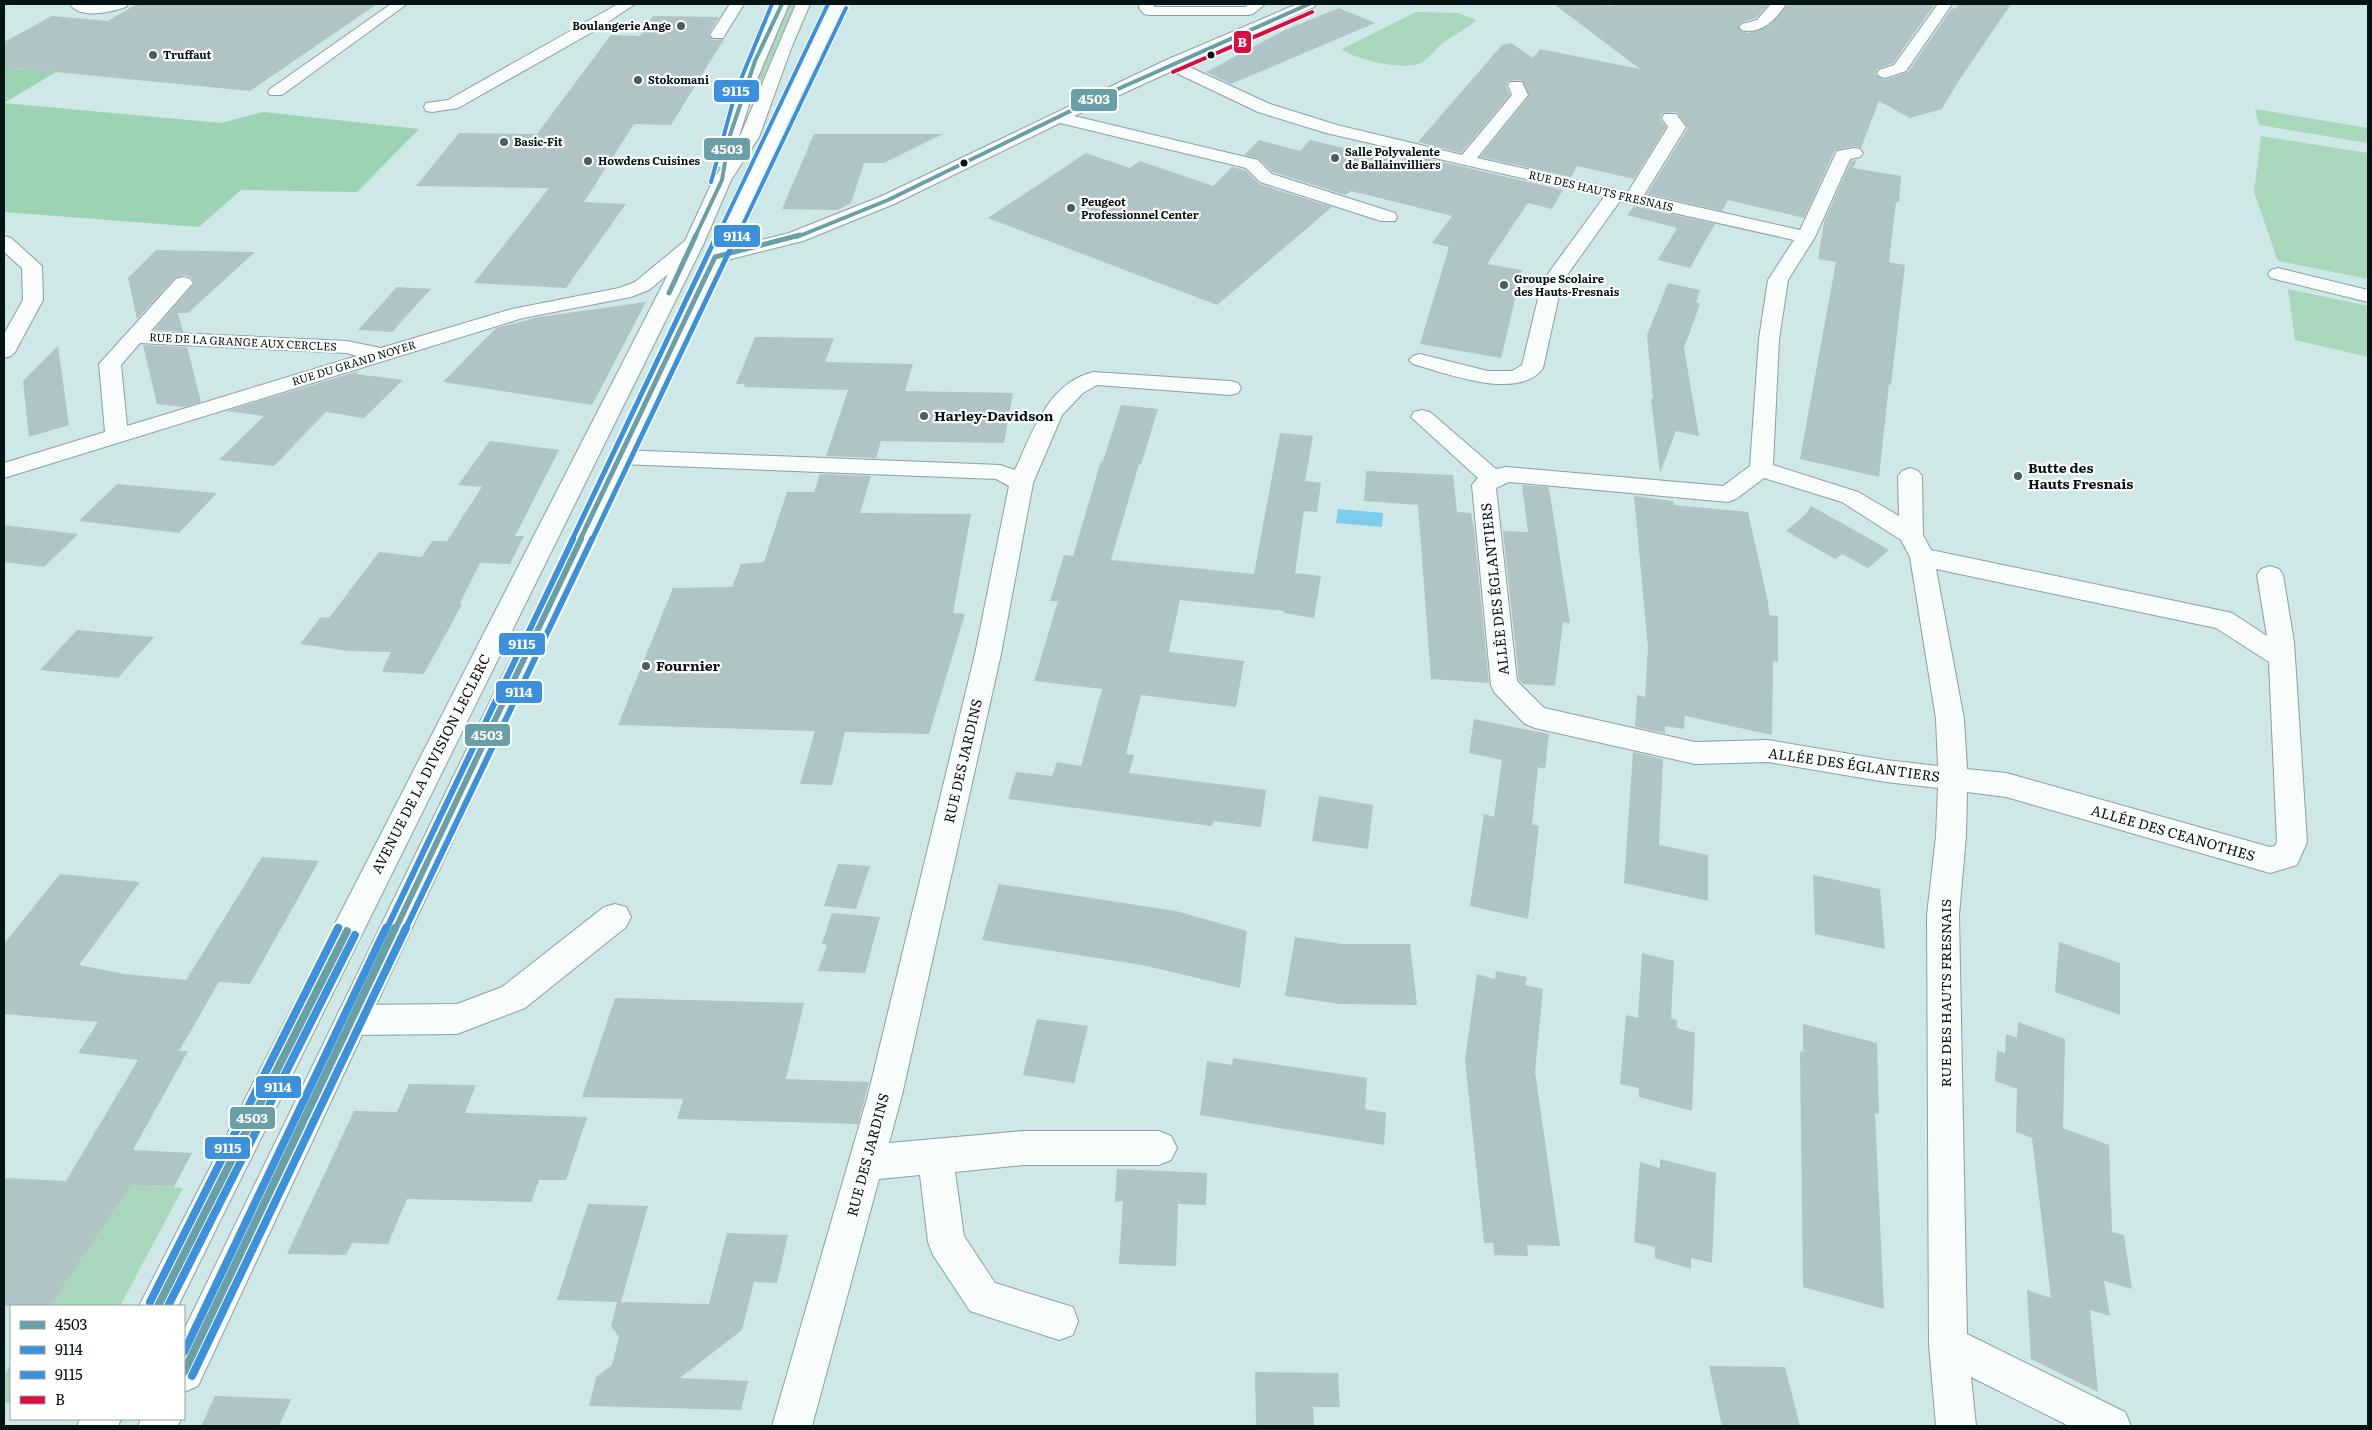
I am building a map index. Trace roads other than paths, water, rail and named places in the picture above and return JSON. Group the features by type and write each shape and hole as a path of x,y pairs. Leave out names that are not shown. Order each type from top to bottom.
{"main road":[{"path":"77,4 84,8 100,8 121,4"},
{"path":"276,92 400,4"},
{"path":"432,107 452,104 628,4"},
{"path":"718,35 737,4"},
{"path":"722,180 729,138 755,61 782,4"},
{"name":"AVENUE DE LA DIVISION LECLERC","path":"185,1370 622,457 705,250 722,180 750,137 803,4"},
{"name":"AVENUE DE LA DIVISION LECLERC","path":"159,1305 705,250 805,75 838,4"},
{"path":"1147,4 1146,8 1149,11 1248,11 1258,4"},
{"path":"705,250 796,237 888,200 1170,64 1309,4"},
{"path":"1747,27 1762,24 1779,4"},
{"path":"1885,73 1900,68 1945,4"},
{"name":"RUE DES HAUTS FRESNAIS","path":"1170,64 1264,108 1332,128 1466,161 1806,237"},
{"path":"1466,161 1520,95 1516,85"},
{"path":"1057,117 1252,164 1266,178 1388,217"},
{"path":"1420,360 1488,377 1516,378 1532,368 1552,282 1625,196 1677,127 1670,118"},
{"path":"1762,469 1769,339 1778,280 1806,237 1843,155 1854,153"},
{"path":"4,242 32,266 34,300 4,352"},
{"name":"RUE DU GRAND NOYER","path":"4,471 519,314 624,293 642,286 705,250"},
{"path":"2278,274 2368,296"},
{"name":"RUE DE LA GRANGE AUX CERCLES","path":"116,436 110,364 183,283"},
{"name":"RUE DE LA GRANGE AUX CERCLES","path":"134,337 348,347 381,355"},
{"name":"RUE DES JARDINS","path":"792,1426 889,1077 988,654 1021,483 1052,413 1076,388 1093,378 1230,388"},
{"path":"1422,417 1493,479 1506,474 1728,494 1762,469"},
{"path":"622,457 1000,472 1021,483"},
{"path":"1762,469 1850,497 1916,546 2223,620 2282,658"},
{"name":"RUE DES HAUTS FRESNAIS","path":"1910,476 1916,546 1950,720 1953,780 1943,915 1948,1345 1956,1426"},
{"name":"ALLÉE DES ÉGLANTIERS","path":"1493,479 1484,485 1504,685 1535,717 1695,752 1768,751 1953,780"},
{"name":"ALLÉE DES CEANOTHES","path":"1953,780 2006,785 2270,860 2286,856 2292,842 2282,658 2270,576"},
{"path":"352,1020 393,1022 457,1019 513,998 615,917"},
{"path":"866,1163 1023,1148 1159,1148"},
{"path":"935,1157 946,1242 984,1298 1059,1321"},
{"path":"1948,1345 2112,1426"}],"water":[{"path":"1338,509 1383,513 1382,527 1336,523"}],"place":[{"name":"Boulangerie Ange","path":"681,26"},
{"name":"Truffaut","path":"153,55"},
{"name":"Stokomani","path":"638,80"},
{"name":"Basic-Fit","path":"504,142"},
{"name":"Salle Polyvalente de Ballainvilliers","path":"1335,158"},
{"name":"Howdens Cuisines","path":"588,161"},
{"name":"Peugeot Professionnel Center","path":"1071,208"},
{"name":"Groupe Scolaire des Hauts-Fresnais","path":"1504,285"},
{"name":"Harley-Davidson","path":"924,416"},
{"name":"Butte des Hauts Fresnais","path":"2018,476"},
{"name":"Fournier","path":"646,666"}]}
